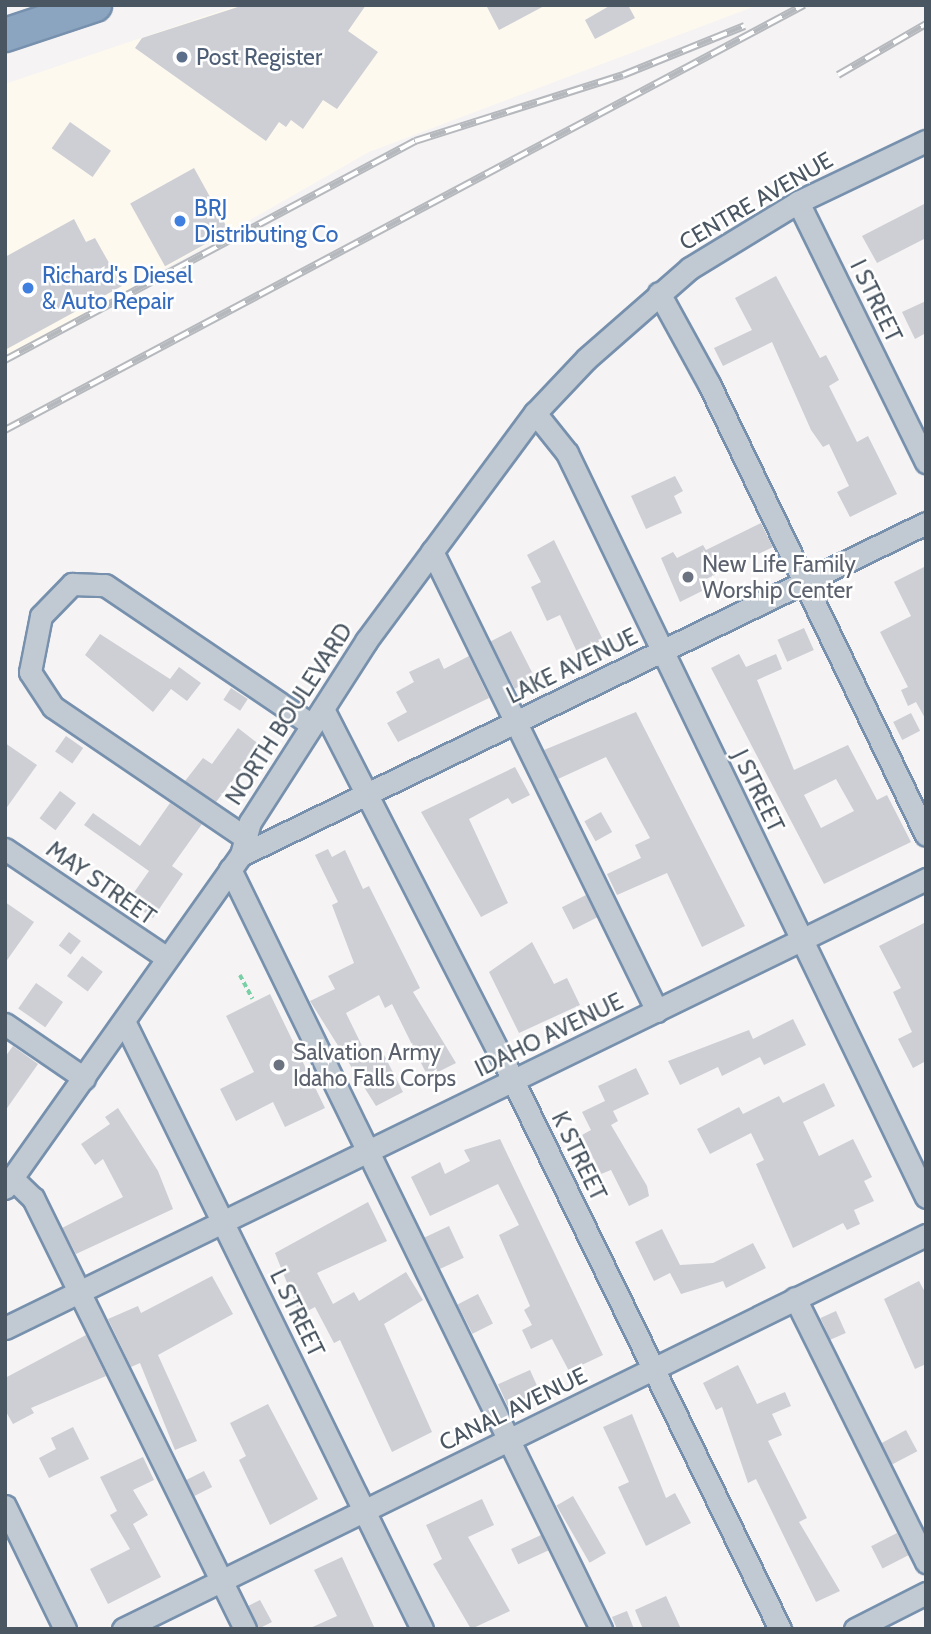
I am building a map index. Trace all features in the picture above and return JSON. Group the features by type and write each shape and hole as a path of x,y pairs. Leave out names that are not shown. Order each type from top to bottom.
{"highway":[{"path":"5,36 46,13 95,5"}],"street":[{"name":"CENTRE AVENUE","path":"535,413 659,293 798,202 926,141"},
{"name":"I STREET","path":"798,202 926,462"},
{"path":"659,293 805,582 926,835"},
{"name":"NORTH BOULEVARD","path":"9,1183 124,1021 238,853 318,717 432,551 535,413"},
{"name":"J STREET","path":"535,413 567,453 660,652 926,1197"},
{"name":"LAKE AVENUE","path":"238,853 370,793 926,523"},
{"path":"432,551 657,1011"},
{"path":"318,717 105,585 72,584 41,616 30,671 53,707 238,853 369,1152 601,1629"},
{"name":"K STREET","path":"318,717 370,793 780,1629"},
{"name":"MAY STREET","path":"5,849 167,958"},
{"name":"IDAHO AVENUE","path":"5,1328 926,879"},
{"name":"L STREET","path":"124,1021 422,1629"},
{"path":"5,1024 84,1078"},
{"path":"9,1183 28,1189 245,1629"},
{"name":"CANAL AVENUE","path":"122,1629 926,1235"},
{"path":"795,1298 926,1562"},
{"path":"5,1506 65,1629"},
{"path":"855,1629 926,1593"}],"path":[{"path":"240,975 253,999"}],"shaded area":[{"path":"238,5 758,5 369,152 5,360 5,84"}],"building":[{"path":"244,5 366,5 348,31 378,52 337,109 323,100 303,129 291,120 286,127 279,122 266,141 135,48 142,38"},
{"path":"486,5 546,5 499,30"},
{"path":"611,5 628,5 635,18 595,39 585,20"},
{"path":"70,122 111,151 93,177 52,148"},
{"path":"194,168 229,231 165,266 130,203"},
{"path":"926,203 926,238 877,263 862,236"},
{"path":"74,219 86,242 95,238 122,286 5,350 5,257"},
{"path":"776,276 820,358 826,355 839,380 829,386 857,442 868,436 897,494 850,517 837,492 849,486 829,444 823,447 811,430 772,342 723,366 714,348 752,330 735,298"},
{"path":"926,301 926,333 915,339 902,312"},
{"path":"675,476 683,491 674,496 682,513 646,529 631,496"},
{"path":"761,523 773,547 704,580 708,588 680,602 661,558 673,552 677,558 703,545 706,550"},
{"path":"554,540 603,640 577,652 560,615 547,621 531,587 541,582 527,555"},
{"path":"926,566 926,720 916,702 908,706 901,690 908,687 880,632 911,616 894,582"},
{"path":"804,628 814,650 787,662 778,640"},
{"path":"511,631 535,678 515,689 491,641"},
{"path":"100,634 170,679 179,667 201,683 187,701 171,689 153,712 85,655"},
{"path":"739,654 746,667 776,654 782,669 757,680 794,770 848,745 877,800 887,795 911,842 824,884 711,668","holes":["836,779 854,811 821,828 804,795"]},
{"path":"469,656 489,698 398,742 387,723 407,712 396,692 414,682 409,672 439,658 444,669"},
{"path":"231,688 248,699 240,711 223,700"},
{"path":"636,712 745,926 702,947 667,873 617,895 607,874 641,858 635,845 650,838 606,757 558,779 544,750"},
{"path":"911,713 920,731 902,740 893,722"},
{"path":"238,728 260,745 216,802 185,781 203,758 212,764"},
{"path":"66,736 83,748 72,764 55,752"},
{"path":"5,743 37,765 5,810"},
{"path":"515,767 530,795 512,804 508,798 469,819 508,903 481,917 421,812"},
{"path":"60,791 76,803 56,830 40,818"},
{"path":"170,803 202,824 172,866 183,874 153,918 128,901 149,871 84,825 93,813 140,846"},
{"path":"601,812 612,832 596,841 584,821"},
{"path":"328,849 332,857 345,850 363,889 369,886 420,988 413,992 456,1063 428,1077 392,1004 385,1008 379,995 346,1013 366,1054 380,1047 403,1092 376,1106 310,1001 335,989 328,976 354,963 332,905 338,902 315,855"},
{"path":"586,895 597,917 573,930 562,907"},
{"path":"5,902 34,922 5,963"},
{"path":"926,922 926,1061 913,1068 898,1039 912,1032 893,992 901,988 879,946"},
{"path":"69,932 81,941 71,955 59,946"},
{"path":"532,942 554,984 567,978 580,1005 519,1033 489,972"},
{"path":"82,956 103,972 88,992 67,976"},
{"path":"36,983 63,1002 45,1027 18,1008"},
{"name":"Salvation Army Idaho Falls Corps","path":"270,994 325,1108 285,1127 273,1102 236,1121 220,1089 254,1072 226,1016"},
{"path":"793,1019 806,1045 764,1065 760,1057 722,1076 718,1067 680,1085 668,1061 749,1030 753,1039"},
{"path":"13,1046 38,1064 5,1111 5,1057"},
{"path":"636,1068 649,1094 613,1111 618,1121 611,1125 647,1186 649,1196 629,1206 611,1170 601,1174 582,1135 591,1130 582,1112 605,1101 598,1086"},
{"path":"824,1083 835,1106 803,1122 819,1156 853,1139 872,1177 864,1181 874,1201 854,1210 860,1224 847,1230 843,1223 793,1248 756,1164 764,1160 751,1133 710,1154 697,1129 739,1107 743,1114 779,1096 783,1103"},
{"path":"118,1108 158,1171 173,1209 76,1254 62,1228 123,1197 103,1159 95,1165 81,1144 110,1124 105,1117"},
{"path":"500,1139 603,1355 569,1371 552,1339 531,1349 522,1330 532,1325 524,1310 530,1306 499,1235 519,1225 498,1184 430,1216 411,1177 440,1162 445,1174 470,1161 464,1150"},
{"path":"368,1202 387,1241 317,1273 333,1304 354,1292 359,1301 406,1272 423,1300 384,1324 432,1432 392,1452 340,1340 334,1343 315,1307 300,1315 275,1253"},
{"path":"449,1226 464,1258 439,1269 425,1237"},
{"path":"662,1229 680,1265 713,1263 753,1243 766,1268 726,1288 723,1281 681,1294 670,1273 654,1281 635,1242"},
{"path":"212,1276 233,1314 158,1355 197,1441 175,1450 140,1363 131,1367 108,1319 138,1306 141,1313"},
{"path":"919,1281 926,1294 926,1364 915,1369 884,1299"},
{"path":"478,1294 493,1323 472,1334 458,1304"},
{"path":"836,1311 846,1333 830,1340 820,1318"},
{"path":"86,1335 106,1376 31,1408 34,1413 13,1424 5,1410 5,1378"},
{"path":"738,1365 757,1404 785,1392 791,1406 772,1414 782,1435 768,1441 807,1518 799,1522 840,1591 816,1602 756,1479 748,1483 722,1407 716,1410 703,1383"},
{"path":"530,1370 540,1392 508,1406 498,1384"},
{"path":"268,1404 318,1499 270,1525 239,1460 246,1456 230,1423"},
{"path":"632,1414 666,1498 675,1493 691,1523 646,1546 618,1487 629,1482 603,1427"},
{"path":"73,1427 89,1459 49,1478 39,1458 56,1449 51,1438"},
{"path":"906,1430 917,1451 893,1464 881,1443"},
{"path":"143,1457 154,1480 133,1490 148,1515 133,1524 161,1577 108,1604 90,1569 130,1549 110,1515 117,1511 100,1477"},
{"path":"204,1471 212,1487 194,1496 186,1480"},
{"path":"573,1496 606,1553 590,1563 557,1506"},
{"path":"482,1499 494,1525 468,1537 510,1611 471,1629 433,1564 442,1559 426,1525"},
{"path":"897,1533 908,1555 883,1568 871,1546"},
{"path":"541,1535 548,1550 518,1564 511,1549"},
{"path":"342,1557 375,1629 308,1629 337,1616 314,1570"},
{"path":"666,1596 681,1629 643,1629 635,1610"},
{"path":"260,1600 272,1622 258,1629 248,1606"},
{"path":"627,1611 634,1629 617,1629 612,1617"}],"railway":[{"path":"5,430 804,5"},
{"path":"838,75 926,24"},
{"path":"5,360 415,141 623,75 744,26"}],"place":[{"name":"Post Register","path":"182,57"},
{"name":"BRJ Distributing Co","path":"180,221"},
{"name":"Richard's Diesel & Auto Repair","path":"28,288"},
{"name":"New Life Family Worship Center","path":"688,577"},
{"name":"Salvation Army Idaho Falls Corps","path":"279,1065"}]}
